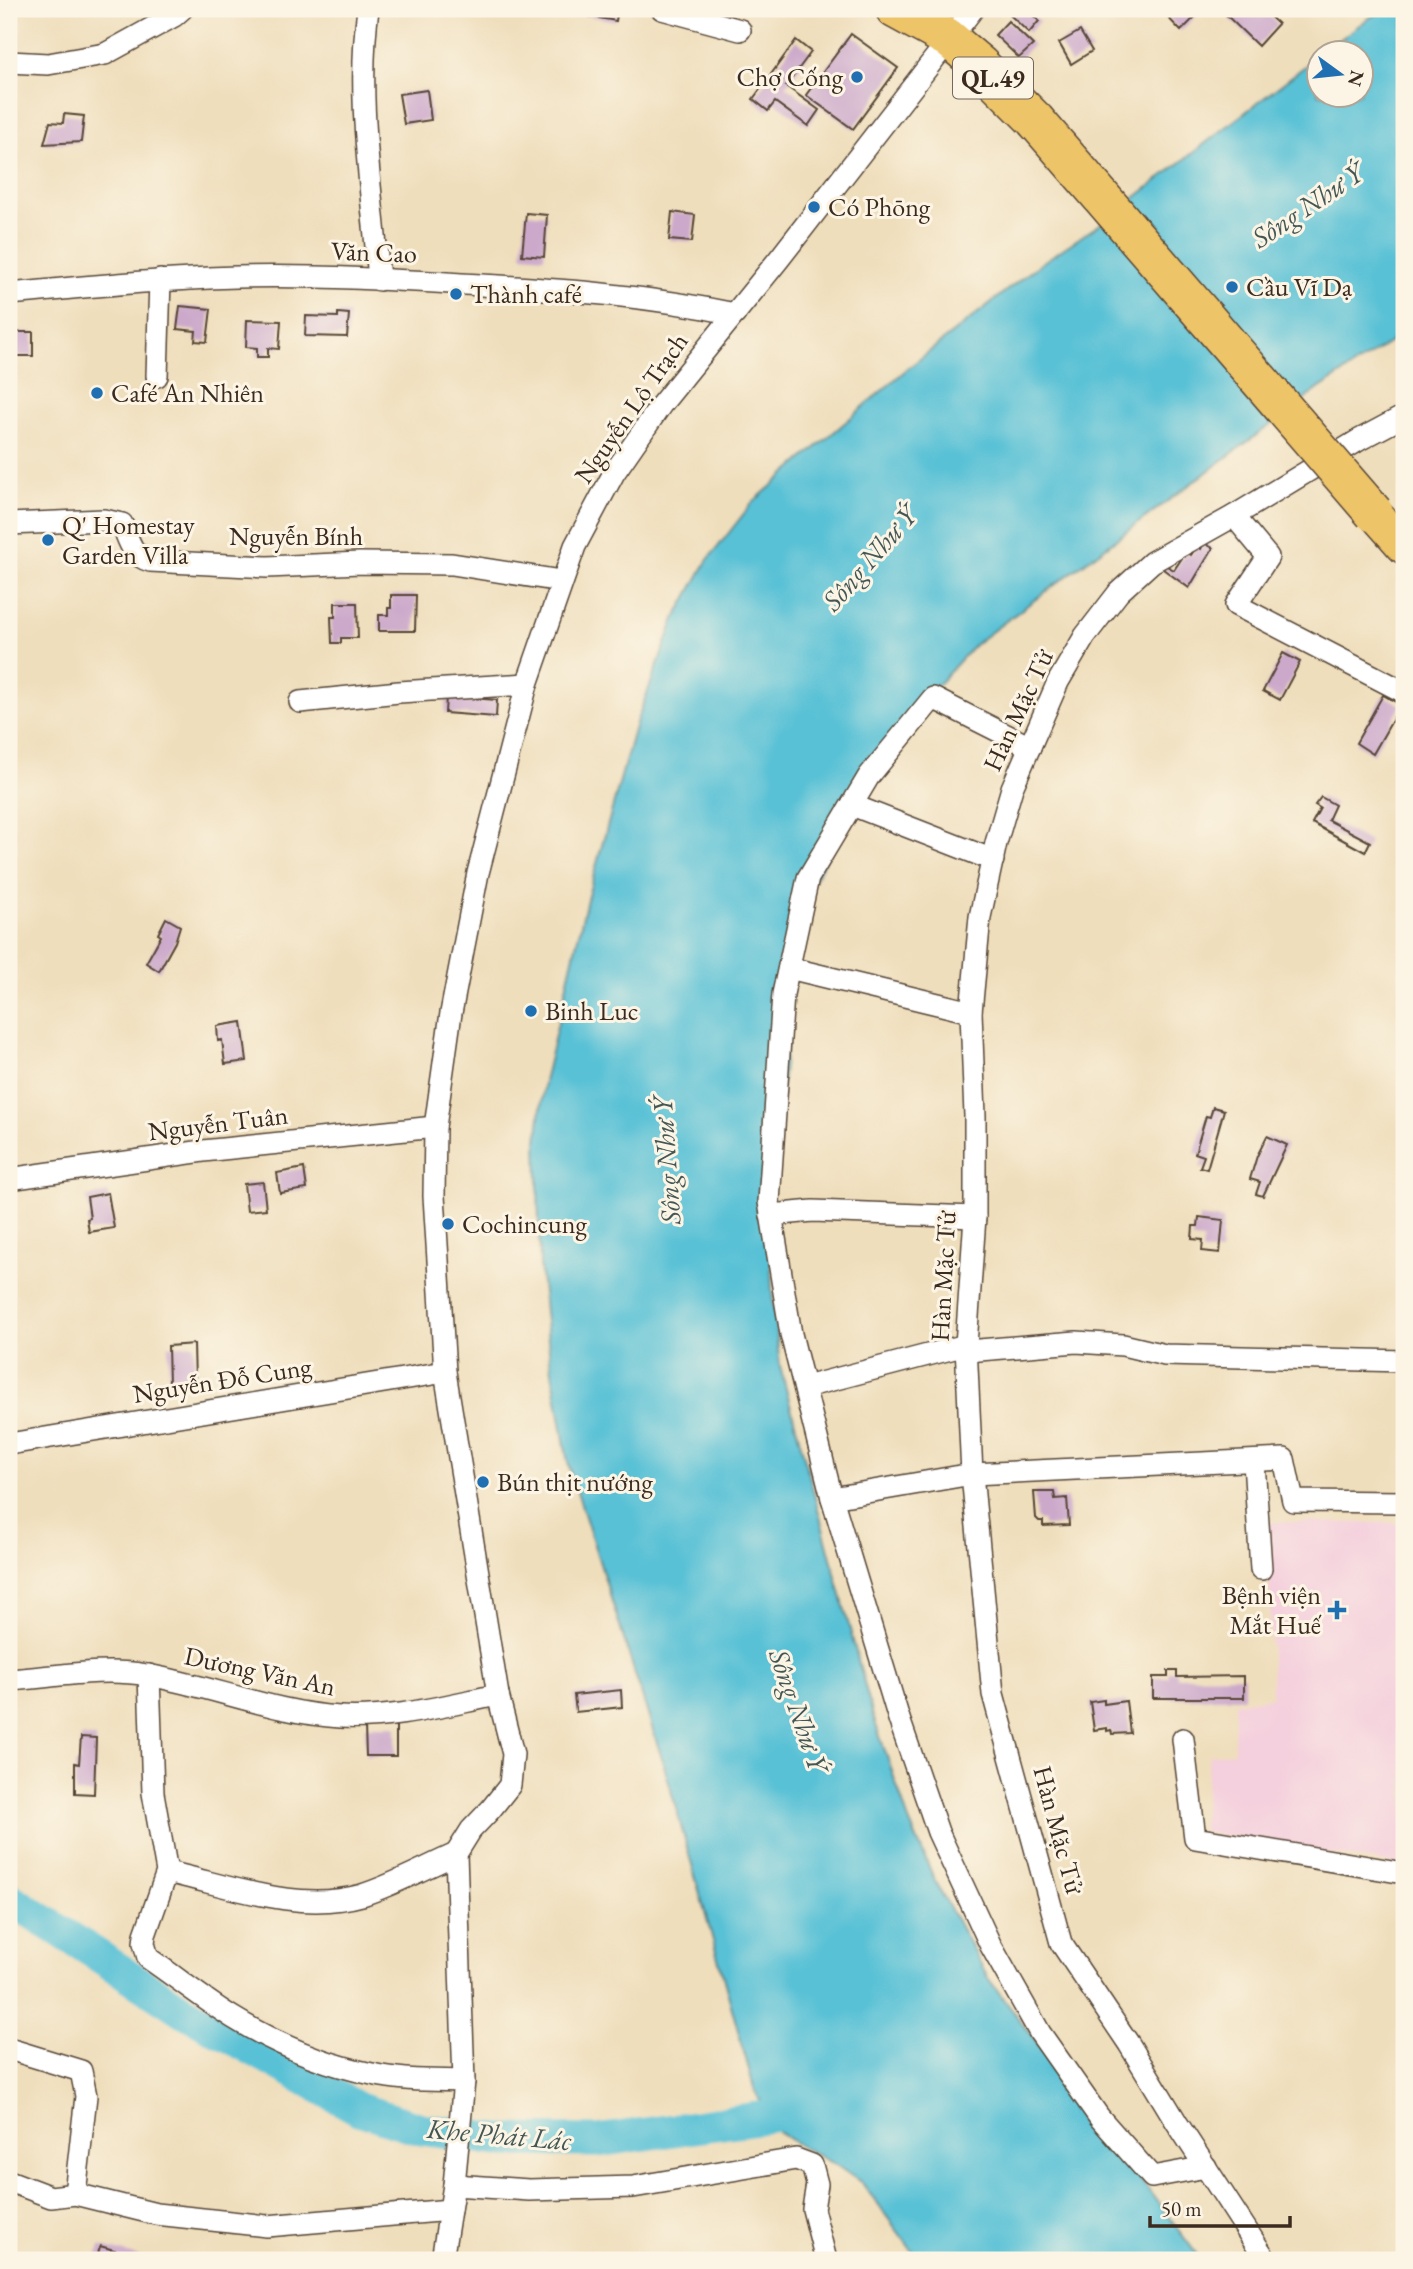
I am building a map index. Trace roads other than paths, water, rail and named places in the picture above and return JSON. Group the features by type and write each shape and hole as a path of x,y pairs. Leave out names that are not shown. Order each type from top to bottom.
{"highway":[{"name":"QL.49","path":"895,9 948,38 980,65 1035,120 1374,513"}],"main road":[{"name":"QL.49","path":"1374,513 1404,547"}],"street":[{"path":"9,62 48,64 105,54 182,9"},
{"path":"368,9 364,42 364,102 379,279"},
{"path":"662,9 740,30"},
{"name":"Nguyễn Lộ Trạch","path":"456,1854 471,1830 510,1785 513,1754 498,1695 445,1372 434,1196 435,1127 451,1013 478,873 527,684 561,581 590,514 614,473 661,405 787,250 973,9"},
{"name":"Văn Cao","path":"9,294 160,280 238,277 379,279 554,288 680,302 735,314"},
{"path":"157,376 160,280"},
{"name":"Hàn Mặc Tử","path":"1266,2260 1129,2044 1061,1943 993,1694 972,1474 966,1348 975,1217 971,1012 980,917 1012,788 1058,682 1084,636 1119,592 1152,562 1404,416"},
{"path":"1234,516 1268,557 1236,605 1404,692"},
{"name":"Nguyễn Bính","path":"9,524 104,520 122,524 131,548 142,559 150,561 267,567 360,563 452,565 561,581"},
{"path":"300,702 398,692 527,684"},
{"path":"1030,747 933,698 869,776 808,878 783,993 769,1202 791,1334 832,1498 899,1719 938,1832 991,1946 1021,2000 1040,2033 1099,2117 1152,2177 1206,2167"},
{"path":"852,805 993,860"},
{"path":"789,968 971,1012"},
{"name":"Nguyễn Tuân","path":"9,1179 203,1152 435,1127"},
{"path":"771,1216 813,1212 975,1217"},
{"path":"805,1387 966,1348 1076,1342 1122,1345 1165,1354 1404,1361"},
{"name":"Nguyễn Đỗ Cung","path":"9,1444 445,1372"},
{"path":"832,1498 972,1474 1284,1459 1293,1501 1404,1502"},
{"path":"1254,1462 1261,1569"},
{"name":"Dương Văn An","path":"9,1680 121,1671 149,1675 276,1708 338,1717 383,1717 498,1695"},
{"path":"149,1675 153,1793 167,1872 145,1935 148,1958 222,2010 275,2040 325,2060 373,2074 406,2079 464,2081"},
{"path":"1183,1739 1195,1838 1404,1873"},
{"path":"167,1872 309,1902 363,1894 456,1854 464,2081 456,2176 442,2260"},
{"path":"9,2049 81,2071 86,2095 75,2194"},
{"path":"456,2176 529,2190 632,2187 796,2158 812,2165 817,2176 813,2210 826,2260"},
{"path":"9,2181 51,2197 75,2194 156,2214 267,2226 450,2210"}],"water":[{"name":"Sông Như Ý","path":"1387,9 1404,9 1404,333 1320,388 975,644 904,722 801,903 769,1212 772,1292 780,1366 873,1716 909,1821 935,1881 988,1978 1201,2260 919,2260 862,2183 777,2131 755,2091 664,1765 568,1463 550,1359 540,1265 537,1141 544,1082 586,903 636,723 675,619 707,561 753,502 906,370 1040,264 1105,221 1304,67 1304,108 1374,108 1374,38 1342,38 1369,18"}],"waterway":[{"name":"Khe Phát Lác","path":"9,1898 179,2008 359,2109 421,2129 499,2140 597,2141 813,2110"}],"place":[{"name":"Chợ Cống","path":"857,77"},
{"name":"Có Phōng","path":"814,207"},
{"name":"Cầu Vĩ Dạ","path":"1232,287"},
{"name":"Thành café","path":"456,294"},
{"name":"Café An Nhiên","path":"97,393"},
{"name":"Q' Homestay Garden Villa","path":"48,540"},
{"name":"Binh Luc","path":"531,1011"},
{"name":"Cochincung","path":"448,1224"},
{"name":"Bún thịt nướng","path":"483,1482"},
{"name":"Bệnh viện Mắt Huế","path":"1337,1610"}]}
